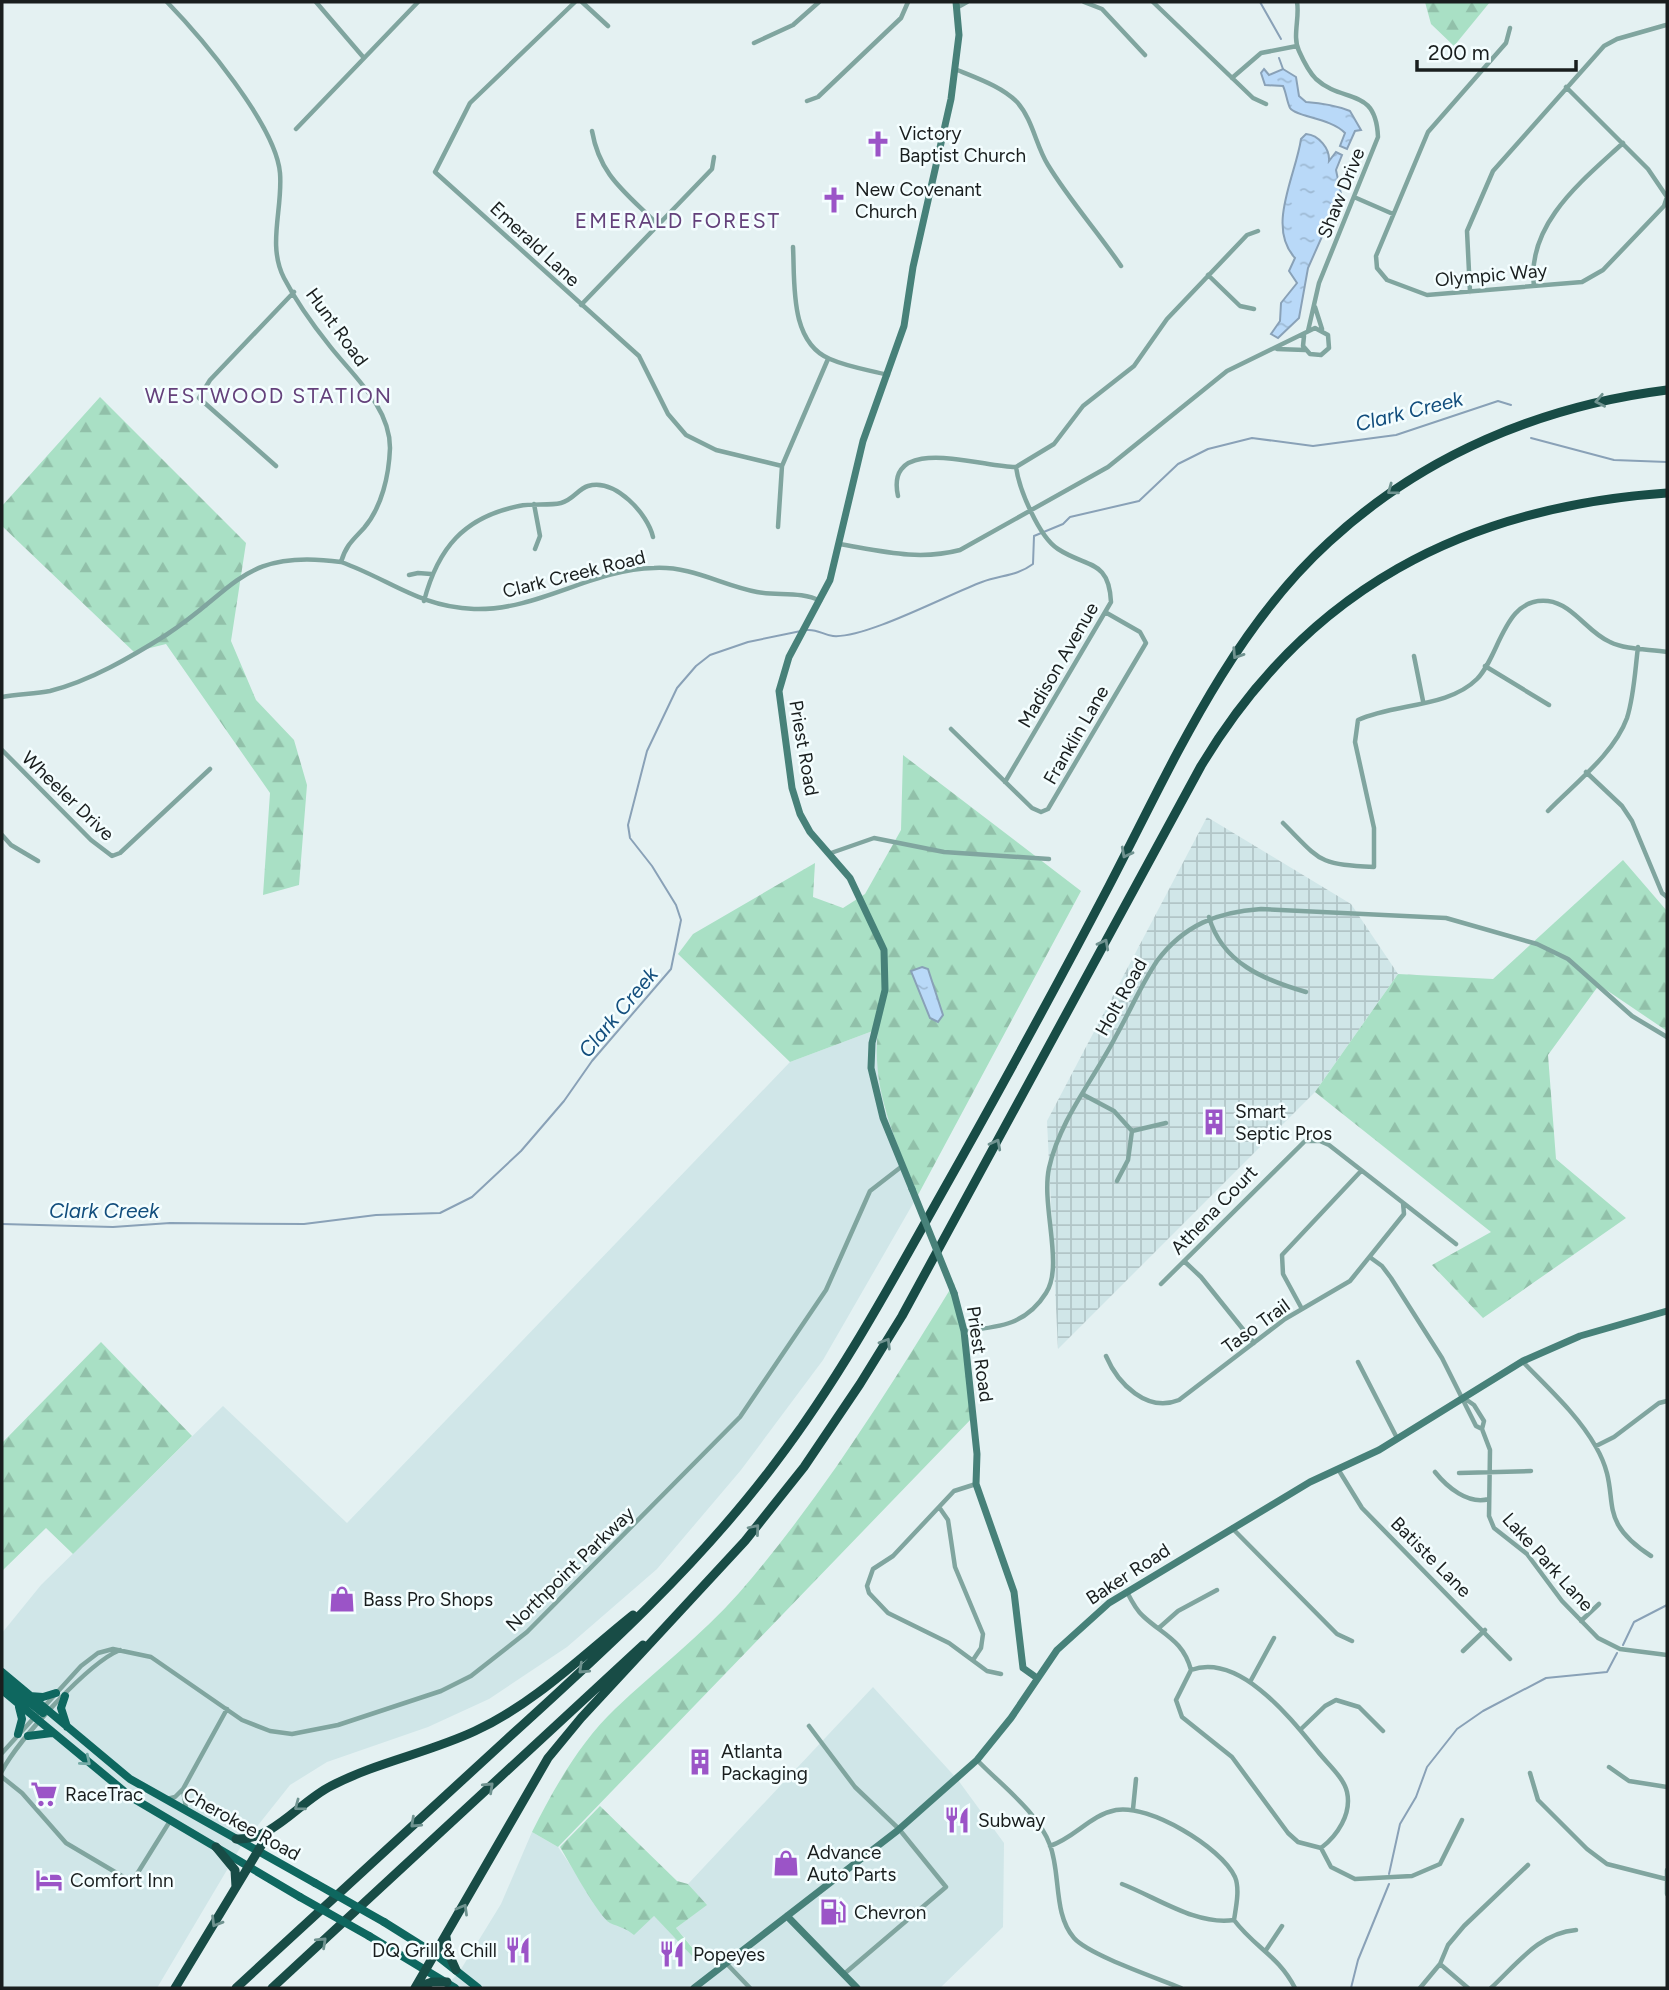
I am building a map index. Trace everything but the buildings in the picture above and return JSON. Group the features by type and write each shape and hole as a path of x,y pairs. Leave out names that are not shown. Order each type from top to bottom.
{"highway":[{"path":"236,1988 686,1572 775,1464 860,1341 1042,1014 1202,709 1277,597 1327,544 1371,506 1406,481 1454,454 1513,427 1594,401 1667,390"},
{"path":"415,1988 548,1758 575,1724 710,1580 804,1467 902,1316 1201,766 1230,721 1258,685 1295,646 1351,599 1438,547 1490,526 1538,511 1589,500 1667,493"},
{"path":"236,1839 255,1838 271,1830 330,1786 458,1739 501,1717 576,1662 686,1572"},
{"path":"272,1988 710,1580"},
{"path":"175,1988 251,1867 271,1830"},
{"path":"216,1847 235,1870 236,1888"},
{"path":"446,1937 447,1952 456,1970"},
{"path":"415,1988 432,1982 451,1985"}],"main road":[{"name":"Cherokee Road","path":"2,1672 28,1696 52,1733 122,1790 451,1985"},
{"path":"2,1681 40,1714"},
{"name":"Cherokee Road","path":"2,1690 18,1704 68,1730 115,1768 164,1799 384,1922 435,1954 478,1988"},
{"path":"28,1696 61,1694 61,1708 68,1730"},
{"path":"18,1704 22,1719 18,1734"},
{"path":"28,1736 39,1732 52,1733"}],"street":[{"name":"Hunt Road","path":"167,2 221,63 262,130 280,172 276,254 284,278 329,345 383,415 390,448 383,496 364,528 348,543 341,562"},
{"path":"316,2 364,58"},
{"path":"296,129 418,2"},
{"name":"Emerald Lane","path":"575,2 470,103 435,172 639,356 668,414 686,435 716,450 782,466"},
{"path":"582,2 608,26"},
{"path":"754,43 793,25 819,2"},
{"path":"807,101 818,97 901,18 908,2"},
{"path":"957,4 967,2"},
{"path":"1084,2 1102,9 1145,55"},
{"path":"1153,2 1252,98 1266,104"},
{"name":"Shaw Drive","path":"1297,2 1297,46 1316,79 1360,99 1371,107 1378,120 1378,137 1319,284 1306,333"},
{"name":"Priest Road","path":"957,4 959,35 955,69 913,267 904,326 889,375 863,442 830,580 784,668 779,703 794,799 810,832 831,853 861,898 884,950 885,990 872,1043 871,1068 883,1118 901,1167 954,1293 964,1331 977,1454 976,1484 1014,1592 1023,1668 1037,1678"},
{"path":"1470,292 1467,231 1490,176 1502,158 1608,43 1666,25"},
{"name":"Olympic Way","path":"1510,28 1506,43 1432,127 1376,256 1377,268 1383,277 1427,295 1582,282 1598,274 1666,202 1666,193 1658,180 1566,87"},
{"path":"1232,78 1261,53 1297,46"},
{"path":"955,69 985,82 1015,100 1029,122 1048,165 1069,192 1086,223 1104,241 1121,266"},
{"path":"592,131 596,153 609,177 658,225"},
{"path":"1534,286 1533,262 1556,209 1623,143"},
{"path":"582,305 712,169 714,157"},
{"path":"1354,197 1393,214"},
{"path":"898,496 897,481 901,470 918,457 934,456 999,468 1016,467 1055,444 1083,407 1134,366 1167,319 1208,275 1247,235 1258,231"},
{"path":"793,247 792,289 799,319 811,341 828,359 889,375"},
{"path":"1208,275 1240,306 1254,309"},
{"path":"276,466 199,398 210,380 294,292"},
{"path":"1276,349 1304,350 1313,356 1326,351 1330,338 1323,330 1315,307"},
{"path":"838,544 911,556 936,556 960,550 1108,467 1227,371 1306,333 1323,330"},
{"path":"1304,350 1306,333"},
{"path":"778,527 782,466 828,359"},
{"name":"Madison Avenue","path":"1005,782 1111,602 1106,575 1098,567 1058,549 1045,534 1018,486 1016,467"},
{"path":"424,601 431,574 442,555 470,523 489,513 565,502 589,485 611,486 650,524 653,537"},
{"path":"534,505 540,536 535,549"},
{"path":"2,697 60,688 131,655 168,634 238,577 261,566 303,558 341,562"},
{"name":"Clark Creek Road","path":"341,562 424,601 474,609 502,608 538,601 633,570 656,567 699,572 759,592 806,596 820,601"},
{"path":"409,575 431,574"},
{"path":"1283,823 1320,860 1330,865 1374,867 1374,828 1355,742 1358,720 1374,712 1458,693 1478,678 1509,620 1531,604 1548,601 1566,608 1612,644 1667,652"},
{"name":"Franklin Lane","path":"951,729 1035,810 1044,811 1052,804 1146,643 1140,632 1105,612"},
{"path":"1548,811 1617,739 1626,719 1638,647"},
{"path":"1414,656 1423,701"},
{"path":"1485,666 1549,705"},
{"name":"Wheeler Drive","path":"2,750 91,840 112,856 120,853 210,769"},
{"path":"1586,772 1622,806 1632,821 1662,893 1667,898"},
{"path":"2,835 12,845 38,860"},
{"path":"831,853 874,838 944,852 1049,859"},
{"name":"Holt Road","path":"964,1331 1012,1325 1032,1313 1048,1291 1054,1265 1047,1201 1049,1167 1059,1139 1157,961 1169,946 1209,917 1232,911 1261,909 1446,918 1537,944 1568,958 1632,1016 1667,1037"},
{"path":"1209,917 1214,935 1251,972 1306,992"},
{"path":"1082,1094 1114,1111 1132,1131 1128,1160 1117,1181"},
{"path":"1132,1131 1166,1124"},
{"name":"Athena Court","path":"1161,1284 1302,1142 1325,1143 1456,1244"},
{"name":"Northpoint Parkway","path":"121,1650 151,1657 250,1724 270,1731 312,1732 449,1688 471,1676 516,1642 740,1417 826,1290 870,1191 901,1167"},
{"path":"1301,1309 1283,1274 1282,1255 1360,1171"},
{"name":"Taso Trail","path":"1106,1356 1116,1373 1141,1398 1151,1403 1166,1404 1185,1396 1301,1309 1350,1281 1404,1214 1403,1203"},
{"path":"1371,1258 1386,1270 1464,1398"},
{"path":"1184,1261 1201,1277 1254,1343"},
{"name":"Baker Road","path":"694,1988 899,1829 977,1760 1072,1634 1126,1592 1310,1482 1398,1438 1523,1361 1580,1336 1667,1311"},
{"path":"1523,1361 1574,1416 1596,1446 1609,1473 1613,1519 1629,1542 1651,1556"},
{"path":"1358,1362 1398,1438"},
{"name":"Lake Park Lane","path":"1464,1398 1471,1418 1482,1429 1490,1450 1489,1516 1494,1528 1527,1554 1598,1638 1620,1649 1667,1655"},
{"name":"Lake Park Lane","path":"1464,1398 1474,1405 1484,1421 1482,1429"},
{"path":"1596,1446 1614,1437 1659,1403 1667,1401"},
{"name":"Batiste Lane","path":"1338,1469 1362,1508 1485,1630 1510,1659"},
{"path":"1459,1473 1531,1471"},
{"path":"1435,1472 1447,1487 1463,1495 1489,1499"},
{"path":"976,1484 954,1491 893,1556 873,1569 866,1586 888,1613 949,1643 987,1671 1001,1674"},
{"path":"939,1507 947,1520 955,1567 983,1634 981,1647 973,1660"},
{"path":"1232,1528 1337,1634 1352,1641"},
{"path":"1160,1627 1178,1611 1217,1591"},
{"path":"1126,1592 1142,1616 1182,1646 1191,1670"},
{"path":"1581,1621 1600,1604"},
{"path":"1463,1651 1485,1630"},
{"path":"1250,1682 1274,1638"},
{"path":"2,1771 28,1736 40,1714 94,1656 107,1650 121,1650"},
{"path":"2,1753 18,1734 93,1666 121,1650"},
{"path":"1321,1848 1341,1828 1348,1793 1341,1779 1279,1704 1250,1682 1212,1668 1202,1666 1191,1670 1176,1700 1182,1717 1232,1757 1288,1833 1298,1842 1321,1848 1331,1867 1343,1875 1355,1879 1412,1877 1440,1864 1462,1820"},
{"path":"1300,1730 1325,1706 1336,1700 1359,1707 1383,1731"},
{"path":"164,1799 175,1797 183,1789 227,1709"},
{"path":"809,1726 855,1787 899,1829 946,1887 843,1974"},
{"path":"977,1760 1039,1826 1050,1846 1066,1926 1074,1939 1091,1950 1181,1988"},
{"path":"1609,1767 1629,1781 1667,1787"},
{"path":"1530,1773 1538,1800 1606,1864 1666,1879"},
{"path":"2,1777 22,1793 66,1843 132,1882 171,1820"},
{"path":"1133,1809 1136,1779"},
{"path":"183,1789 183,1801 188,1812"},
{"path":"1050,1846 1073,1836 1101,1813 1133,1809 1183,1830 1228,1864 1236,1880 1234,1920 1254,1943 1285,1968 1295,1988"},
{"path":"1420,1988 1440,1964 1448,1945 1464,1926 1528,1864"},
{"path":"1667,1870 1667,1894"},
{"path":"1122,1884 1194,1915 1216,1922 1234,1920"},
{"path":"787,1916 857,1988"},
{"path":"1266,1950 1282,1926"},
{"path":"1491,1988 1544,1938 1556,1932 1576,1930"},
{"path":"726,1963 750,1988"},
{"path":"1440,1964 1468,1988"}],"shaded area":[{"path":"1207,817 1351,904 1398,974 1315,1092 1058,1349 1047,1121"},
{"path":"878,1029 884,1107 918,1195 823,1360 741,1470 657,1569 567,1647 489,1699 428,1727 327,1762 290,1785 240,1848 157,1988 2,1988 2,1633 41,1585 223,1406 347,1523 790,1062"},
{"path":"873,1687 958,1780 1004,1843 1003,1927 940,1988 443,1988 458,1974 501,1904 532,1832 558,1847 609,1922 623,1926 654,1916 695,1957 698,1954 676,1928 706,1905 688,1884"}],"green space":[{"path":"1425,2 1490,2 1454,46 1431,24"},
{"path":"100,397 246,543 231,641 256,700 294,740 307,785 299,885 263,895 270,793 166,644 134,652 2,526 2,506"},
{"path":"903,755 1081,891 918,1195 893,1134 882,1094 878,1073 878,1029 790,1062 678,954 693,934 815,863 813,897 843,908 865,894 901,830"},
{"path":"1623,860 1667,911 1667,1031 1599,985 1548,1055 1556,1159 1626,1218 1483,1318 1432,1265 1491,1232 1315,1092 1398,974 1493,979"},
{"path":"954,1283 975,1415 558,1847 532,1832 568,1767 602,1722 724,1609 769,1557 826,1481 879,1403"},
{"path":"101,1342 192,1436 73,1554 46,1528 2,1571 2,1443"},
{"path":"600,1806 677,1881 688,1884 707,1905 676,1928 698,1955 694,1958 654,1916 634,1935 610,1923 584,1888 560,1847"}],"water":[{"path":"1264,69 1269,75 1283,69 1296,77 1299,96 1306,102 1350,111 1361,130 1355,131 1347,149 1340,146 1345,133 1339,128 1299,114 1290,108 1283,86 1265,85 1261,73"},
{"path":"1306,134 1323,143 1329,161 1336,152 1342,155 1336,170 1341,194 1308,268 1299,318 1278,338 1271,334 1280,321 1281,303 1297,283 1289,271 1295,258 1283,231 1285,200 1301,139"},
{"path":"922,967 928,969 943,1015 938,1022 930,1018 911,971"}],"waterway":[{"path":"1260,2 1281,39"},
{"path":"1279,58 1283,69"},
{"name":"Clark Creek","path":"807,630 833,636 865,631 982,582 1021,571 1033,564 1034,536 1063,524 1070,517 1139,501 1178,464 1208,449 1252,438 1313,446 1396,435 1498,401 1511,405"},
{"name":"Clark Creek","path":"1531,438 1614,460 1667,462"},
{"name":"Clark Creek","path":"2,1224 113,1227 170,1223 304,1224 376,1215 440,1213 472,1197 521,1151 564,1101 592,1061 671,969 681,920 676,905 652,866 630,838 628,825 647,751 677,688 696,666 710,655 748,642 801,631"},
{"path":"1623,1645 1634,1622 1667,1605"},
{"path":"1389,1874 1400,1824 1416,1797 1427,1767 1457,1729 1483,1711 1546,1678 1607,1672 1617,1653"},
{"path":"1351,1988 1358,1960 1389,1884"}],"place":[{"name":"Victory Baptist Church","path":"878,144"},
{"name":"New Covenant Church","path":"834,200"},
{"name":"Smart Septic Pros","path":"1214,1122"},
{"name":"Bass Pro Shops","path":"342,1599"},
{"name":"Atlanta Packaging","path":"700,1762"},
{"name":"RaceTrac","path":"44,1794"},
{"name":"Subway","path":"957,1820"},
{"name":"Advance Auto Parts","path":"786,1863"},
{"name":"Comfort Inn","path":"49,1880"},
{"name":"Chevron","path":"833,1912"},
{"name":"DQ Grill & Chill","path":"518,1950"},
{"name":"Popeyes","path":"672,1954"}],"district":[{"name":"EMERALD FOREST","path":"678,220"},
{"name":"WESTWOOD STATION","path":"269,395"}]}
